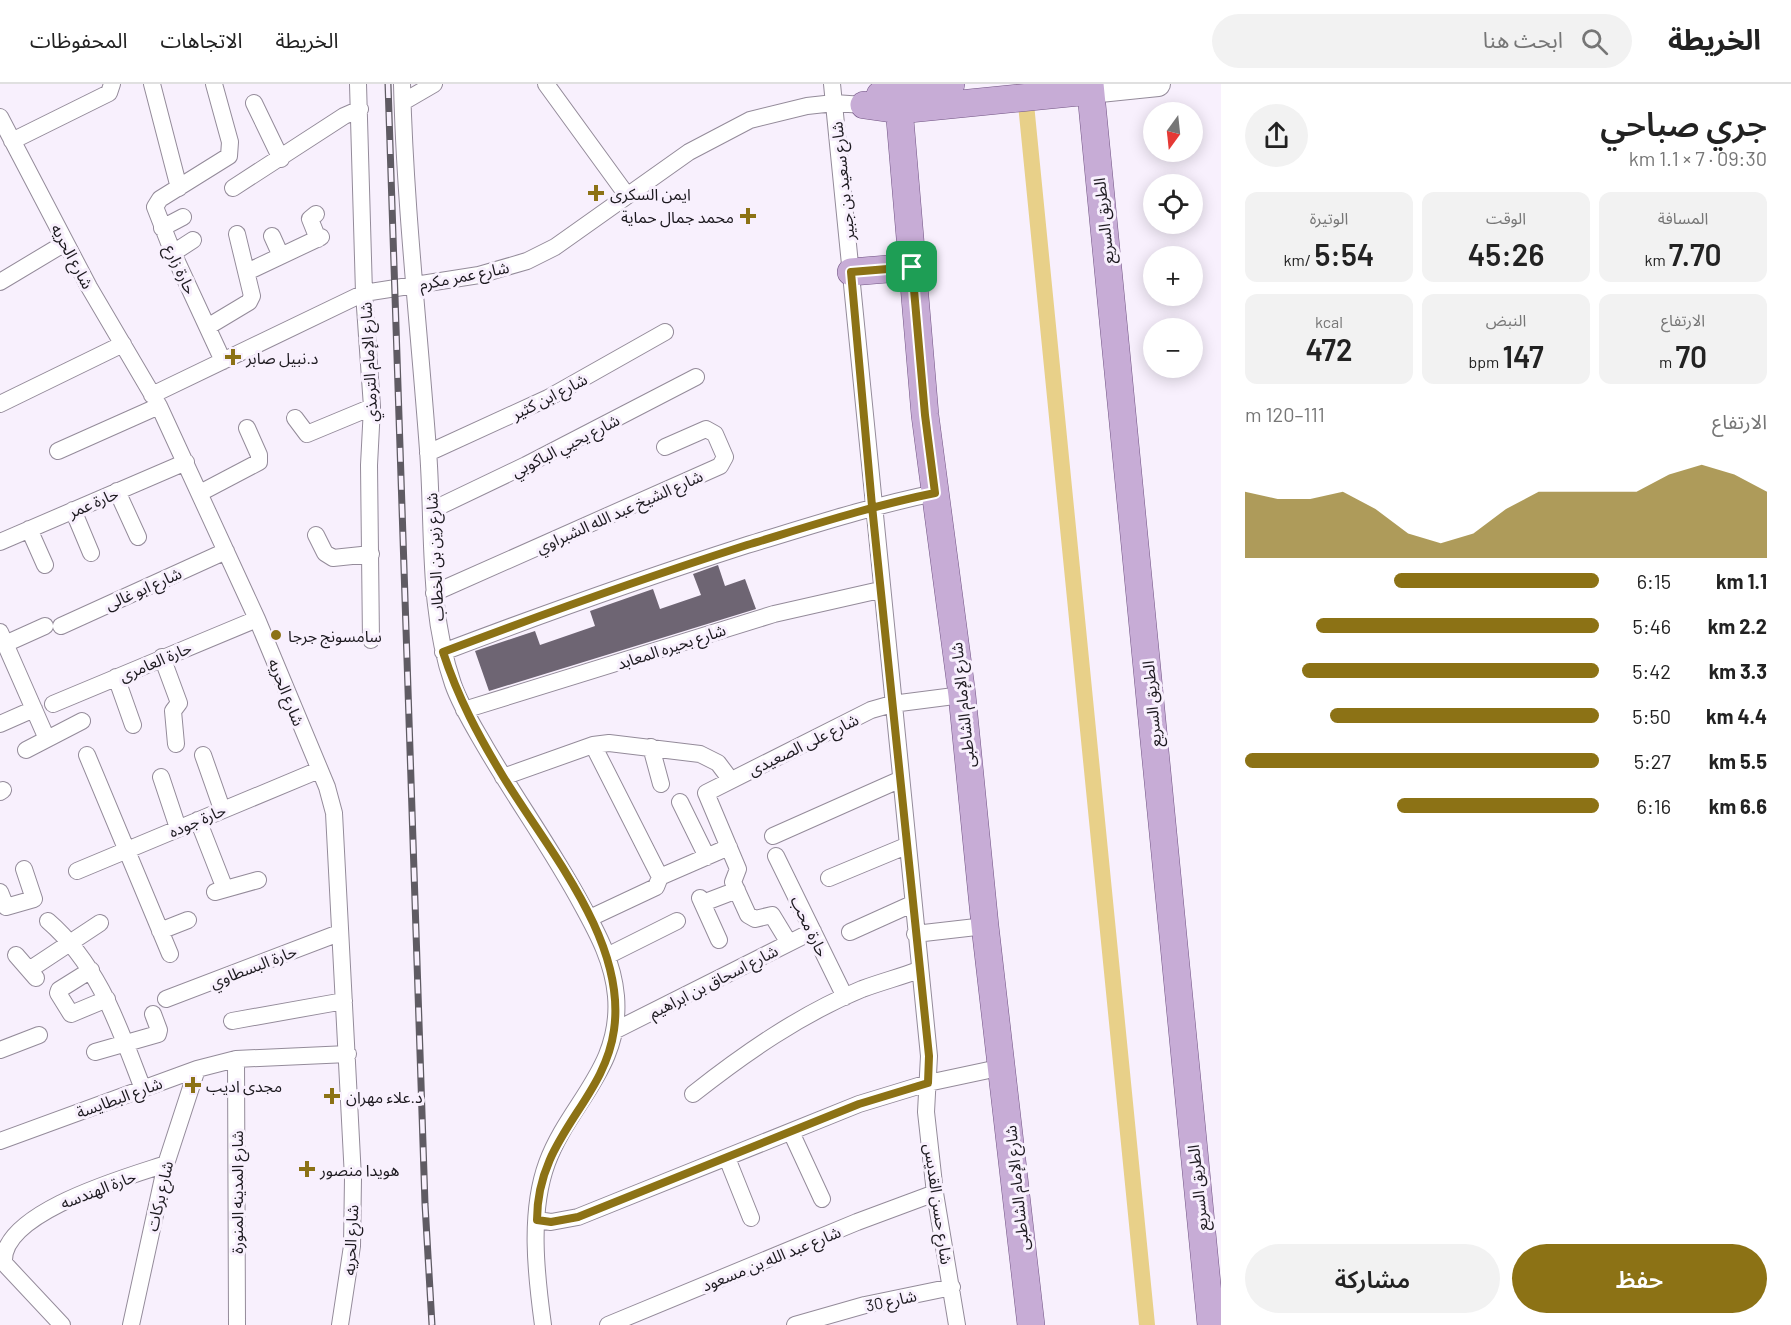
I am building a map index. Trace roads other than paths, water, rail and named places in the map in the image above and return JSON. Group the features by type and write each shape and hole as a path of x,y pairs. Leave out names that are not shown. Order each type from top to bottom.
{"main road":[{"path":"864,105 898,94 946,91 1052,95 1090,88 1158,84"},
{"name":"الطريق السريع","path":"1090,88 1211,1325"},
{"name":"شارع الإمام الشاطبى","path":"898,94 924,404 962,694 985,926 1031,1325"},
{"path":"851,272 912,267"}],"street":[{"path":"12,141 109,93 112,84"},
{"path":"152,84 180,188"},
{"name":"حارة زارع","path":"214,84 230,142 229,156 155,205 172,253 223,361"},
{"name":"شارع الإمام الترمذي","path":"358,84 364,292 372,407 369,465 371,640"},
{"name":"شارع زين بن الخطاب","path":"402,84 432,510 434,593 443,652 464,710 590,918 607,956 616,998 614,1031 603,1067 548,1159 539,1189 537,1220 543,1325"},
{"path":"403,102 434,84"},
{"path":"546,84 626,194"},
{"name":"شارع سعيد بن جبير","path":"832,84 880,590 929,1056 928,1083"},
{"path":"254,103 281,159"},
{"name":"شارع عمر مكرم","path":"58,451 156,400 223,361 364,292 504,270 527,261 555,247 626,194 689,152 750,120 783,110 834,103 864,105"},
{"path":"233,188 344,116 360,109"},
{"name":"شارع الحريه","path":"0,117 65,243 156,400 186,462 257,619 319,770 334,813 353,1178 352,1246 340,1325"},
{"path":"247,272 320,238 310,219 316,214"},
{"path":"162,228 183,218"},
{"path":"208,326 251,300 247,272 237,234"},
{"path":"272,236 281,256"},
{"path":"172,253 193,240"},
{"path":"0,282 65,243"},
{"name":"شارع ابن كثير","path":"428,453 548,398 665,332"},
{"path":"0,404 123,345"},
{"name":"شارع يحيي الباكوبي","path":"432,510 526,465 696,377"},
{"path":"295,418 307,434 372,407"},
{"path":"200,493 259,462 259,455 247,428"},
{"name":"شارع الشيخ عبد الله الشبراوي","path":"434,593 720,466 725,458 712,430 706,429 665,447"},
{"name":"حارة عمر","path":"0,542 186,462"},
{"path":"117,491 138,537"},
{"path":"443,652 585,598 872,506 935,493"},
{"path":"73,510 91,553"},
{"path":"29,529 45,565"},
{"path":"316,535 325,553 333,558 371,554"},
{"name":"شارع ابو غالى","path":"3,638 53,626 226,551"},
{"name":"شارع بحيره المعابد","path":"464,710 774,614 880,590"},
{"name":"حارة العامرى","path":"53,704 257,619"},
{"path":"3,638 47,739"},
{"path":"162,657 179,703 173,711 177,744"},
{"path":"116,677 133,725"},
{"name":"شارع على الصعيدى","path":"729,847 706,792 871,710 892,704 962,694"},
{"path":"0,724 34,709"},
{"path":"26,750 82,721"},
{"path":"503,777 593,745 609,743 651,747 710,757 718,763 730,779"},
{"path":"593,745 660,877"},
{"path":"651,747 661,784"},
{"path":"87,754 170,954"},
{"path":"203,754 222,809"},
{"name":"حارة جوده","path":"77,872 319,770"},
{"path":"161,777 178,828"},
{"path":"773,836 899,780"},
{"path":"680,802 707,857"},
{"path":"198,820 220,891 258,880"},
{"path":"830,878 906,846"},
{"path":"590,918 656,886 660,877 729,847 738,869 733,880 750,918 772,915 789,943"},
{"name":"حارة محب","path":"776,856 845,997"},
{"path":"0,892 6,907 34,899 24,869"},
{"path":"719,940 702,900 737,890"},
{"path":"850,932 912,904"},
{"path":"159,931 188,920"},
{"path":"48,921 70,942 91,970 125,1043 142,1089"},
{"path":"607,956 676,921"},
{"path":"16,955 33,975 70,942 100,923"},
{"path":"915,934 985,926"},
{"name":"شارع اسحاق بن ابراهيم","path":"614,1031 813,931"},
{"name":"حارة البسطاوي","path":"166,999 339,933"},
{"path":"91,970 59,990 58,993 71,1014 106,999"},
{"path":"693,1094 766,1042 845,997 919,970"},
{"path":"231,1021 344,1001"},
{"path":"95,1052 158,1034 159,1030 153,1014"},
{"path":"0,1050 39,1035"},
{"name":"شارع البطايسة","path":"0,1141 197,1069 236,1059 348,1054"},
{"name":"شارع المدينه المنورة","path":"236,1059 237,1325"},
{"path":"537,1220 558,1221 578,1217 859,1104 928,1083 1003,1067"},
{"name":"شارع بركات","path":"131,1325 166,1164 197,1069"},
{"name":"شارع حسن القديس","path":"928,1083 926,1112 935,1193 957,1325"},
{"path":"791,1132 822,1199"},
{"path":"727,1158 751,1218"},
{"name":"حارة الهندسه","path":"58,1323 6,1276 1,1253 8,1238 26,1222 82,1192 166,1164"},
{"name":"شارع عبد الله بن مسعود","path":"608,1325 857,1222 935,1193"},
{"name":"شارع 30","path":"795,1325 865,1305 952,1287"}],"waterway":[{"path":"1024,84 1147,1325"}],"railway":[{"path":"388,84 425,1204 432,1325"}],"place":[{"name":"ايمن السكرى","path":"596,193"},
{"name":"محمد جمال حماية","path":"748,216"},
{"name":"د.نبيل صابر","path":"233,357"},
{"name":"سامسونج جرجا","path":"276,635"},
{"name":"مجدى اديب","path":"193,1085"},
{"name":"د.علاء مهران","path":"332,1096"},
{"name":"هويدا منصور","path":"307,1169"}]}
